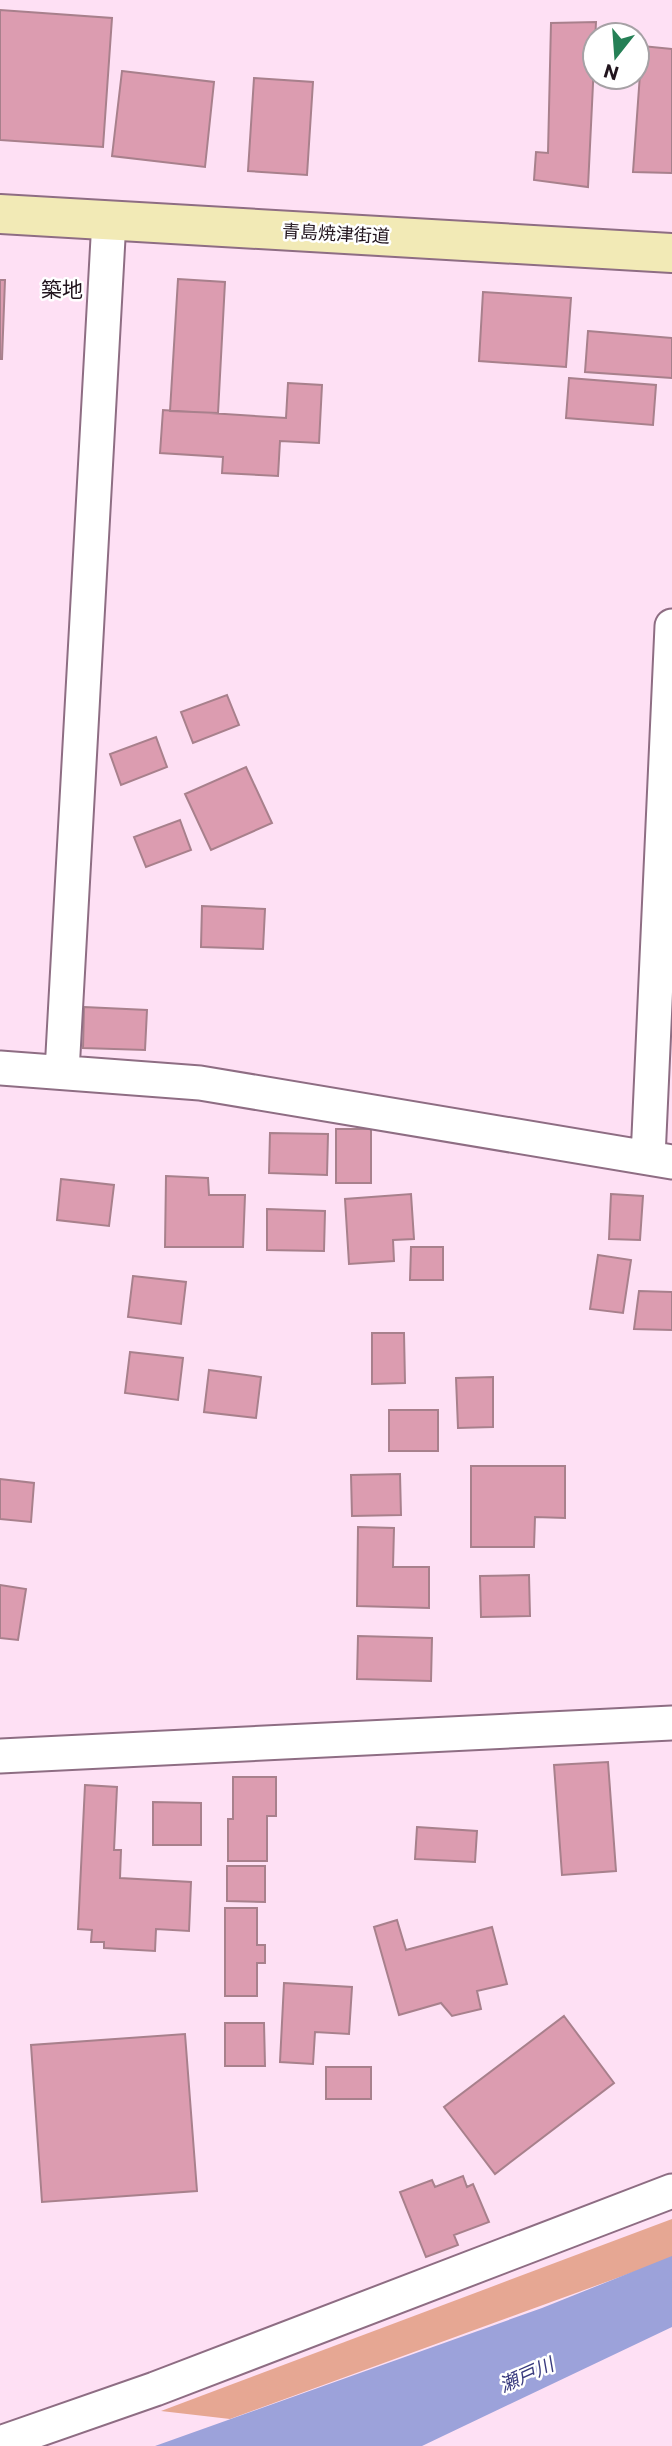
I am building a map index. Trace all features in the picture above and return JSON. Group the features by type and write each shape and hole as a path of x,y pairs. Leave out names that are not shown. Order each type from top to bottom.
{"main road":[{"name":"青島焼津街道","path":"0,214 672,253"}],"street":[{"path":"62,1072 110,220"},
{"path":"0,1068 200,1083 660,1160 672,626"},
{"path":"0,1756 672,1723"},
{"path":"0,2444 155,2389 672,2191"}],"shaded area":[{"path":"672,2219 672,2258 230,2419 161,2411"}],"water":[{"name":"瀬戸川","path":"672,2256 672,2327 422,2446 155,2446 542,2308"}],"building":[{"path":"0,10 112,18 103,147 0,140"},
{"path":"581,22 581,91 593,91 588,187 534,180 536,152 548,153 551,23"},
{"path":"651,47 672,49 672,173 633,172 639,91 651,91"},
{"path":"122,71 214,82 205,167 112,156"},
{"path":"254,78 313,82 307,175 248,171"},
{"path":"178,279 225,282 218,413 170,411"},
{"path":"0,280 5,280 2,359 0,359"},
{"path":"483,292 571,298 566,367 479,361"},
{"path":"588,331 672,338 672,378 585,372"},
{"path":"569,378 656,385 653,425 566,418"},
{"path":"288,383 322,385 319,443 280,441 278,476 222,473 223,457 160,453 163,410 286,418"},
{"path":"227,695 239,725 193,743 181,712"},
{"path":"156,737 167,767 121,785 110,754"},
{"path":"246,767 272,823 211,850 185,794"},
{"path":"180,820 191,850 146,867 134,837"},
{"path":"202,906 265,909 263,949 201,947"},
{"path":"84,1007 147,1010 145,1050 83,1048"},
{"path":"336,1129 371,1129 371,1183 336,1183"},
{"path":"270,1133 328,1134 327,1175 269,1173"},
{"path":"166,1176 208,1178 209,1195 245,1195 243,1247 165,1247"},
{"path":"61,1179 114,1185 109,1226 57,1220"},
{"path":"411,1194 414,1239 393,1240 394,1261 349,1264 345,1199"},
{"path":"611,1194 643,1196 640,1240 609,1239"},
{"path":"267,1209 325,1211 324,1251 267,1250"},
{"path":"411,1247 443,1247 443,1280 410,1280"},
{"path":"598,1255 631,1260 623,1313 590,1309"},
{"path":"133,1276 186,1282 181,1324 128,1317"},
{"path":"639,1291 672,1292 672,1330 634,1329"},
{"path":"372,1333 404,1333 405,1383 372,1384"},
{"path":"130,1352 183,1358 178,1400 125,1393"},
{"path":"209,1370 261,1377 256,1418 204,1412"},
{"path":"493,1377 493,1427 458,1428 456,1378"},
{"path":"389,1410 438,1410 438,1451 389,1451"},
{"path":"471,1466 565,1466 565,1518 535,1517 534,1547 471,1547"},
{"path":"400,1474 401,1515 352,1516 351,1475"},
{"path":"0,1479 34,1483 31,1522 0,1519"},
{"path":"358,1527 394,1528 393,1567 429,1567 429,1608 357,1606"},
{"path":"529,1575 530,1616 481,1617 480,1576"},
{"path":"0,1585 26,1589 18,1640 0,1638"},
{"path":"358,1636 432,1638 431,1681 357,1679"},
{"path":"608,1762 616,1871 562,1875 554,1765"},
{"path":"233,1777 276,1777 276,1816 267,1816 267,1861 228,1861 228,1819 233,1819"},
{"path":"85,1785 117,1787 114,1850 121,1850 120,1878 191,1882 189,1931 156,1929 155,1951 104,1948 104,1942 91,1942 92,1930 78,1929"},
{"path":"153,1802 201,1803 201,1845 153,1845"},
{"path":"417,1827 477,1831 475,1862 415,1859"},
{"path":"227,1866 265,1866 265,1902 227,1901"},
{"path":"225,1908 257,1908 257,1945 265,1945 265,1963 257,1963 257,1996 225,1996"},
{"path":"397,1920 406,1950 492,1927 507,1984 477,1991 481,2009 452,2016 441,2003 399,2015 374,1927"},
{"path":"284,1983 352,1987 349,2034 315,2032 313,2064 280,2062"},
{"path":"564,2016 614,2083 495,2174 444,2107"},
{"path":"225,2023 264,2023 265,2066 225,2066"},
{"path":"185,2034 197,2191 42,2202 31,2045"},
{"path":"326,2067 371,2067 371,2099 326,2099"},
{"path":"463,2176 467,2187 473,2184 489,2222 454,2235 458,2245 426,2257 400,2192 432,2180 435,2187"}],"district":[{"name":"築地","path":"62,288"}]}
